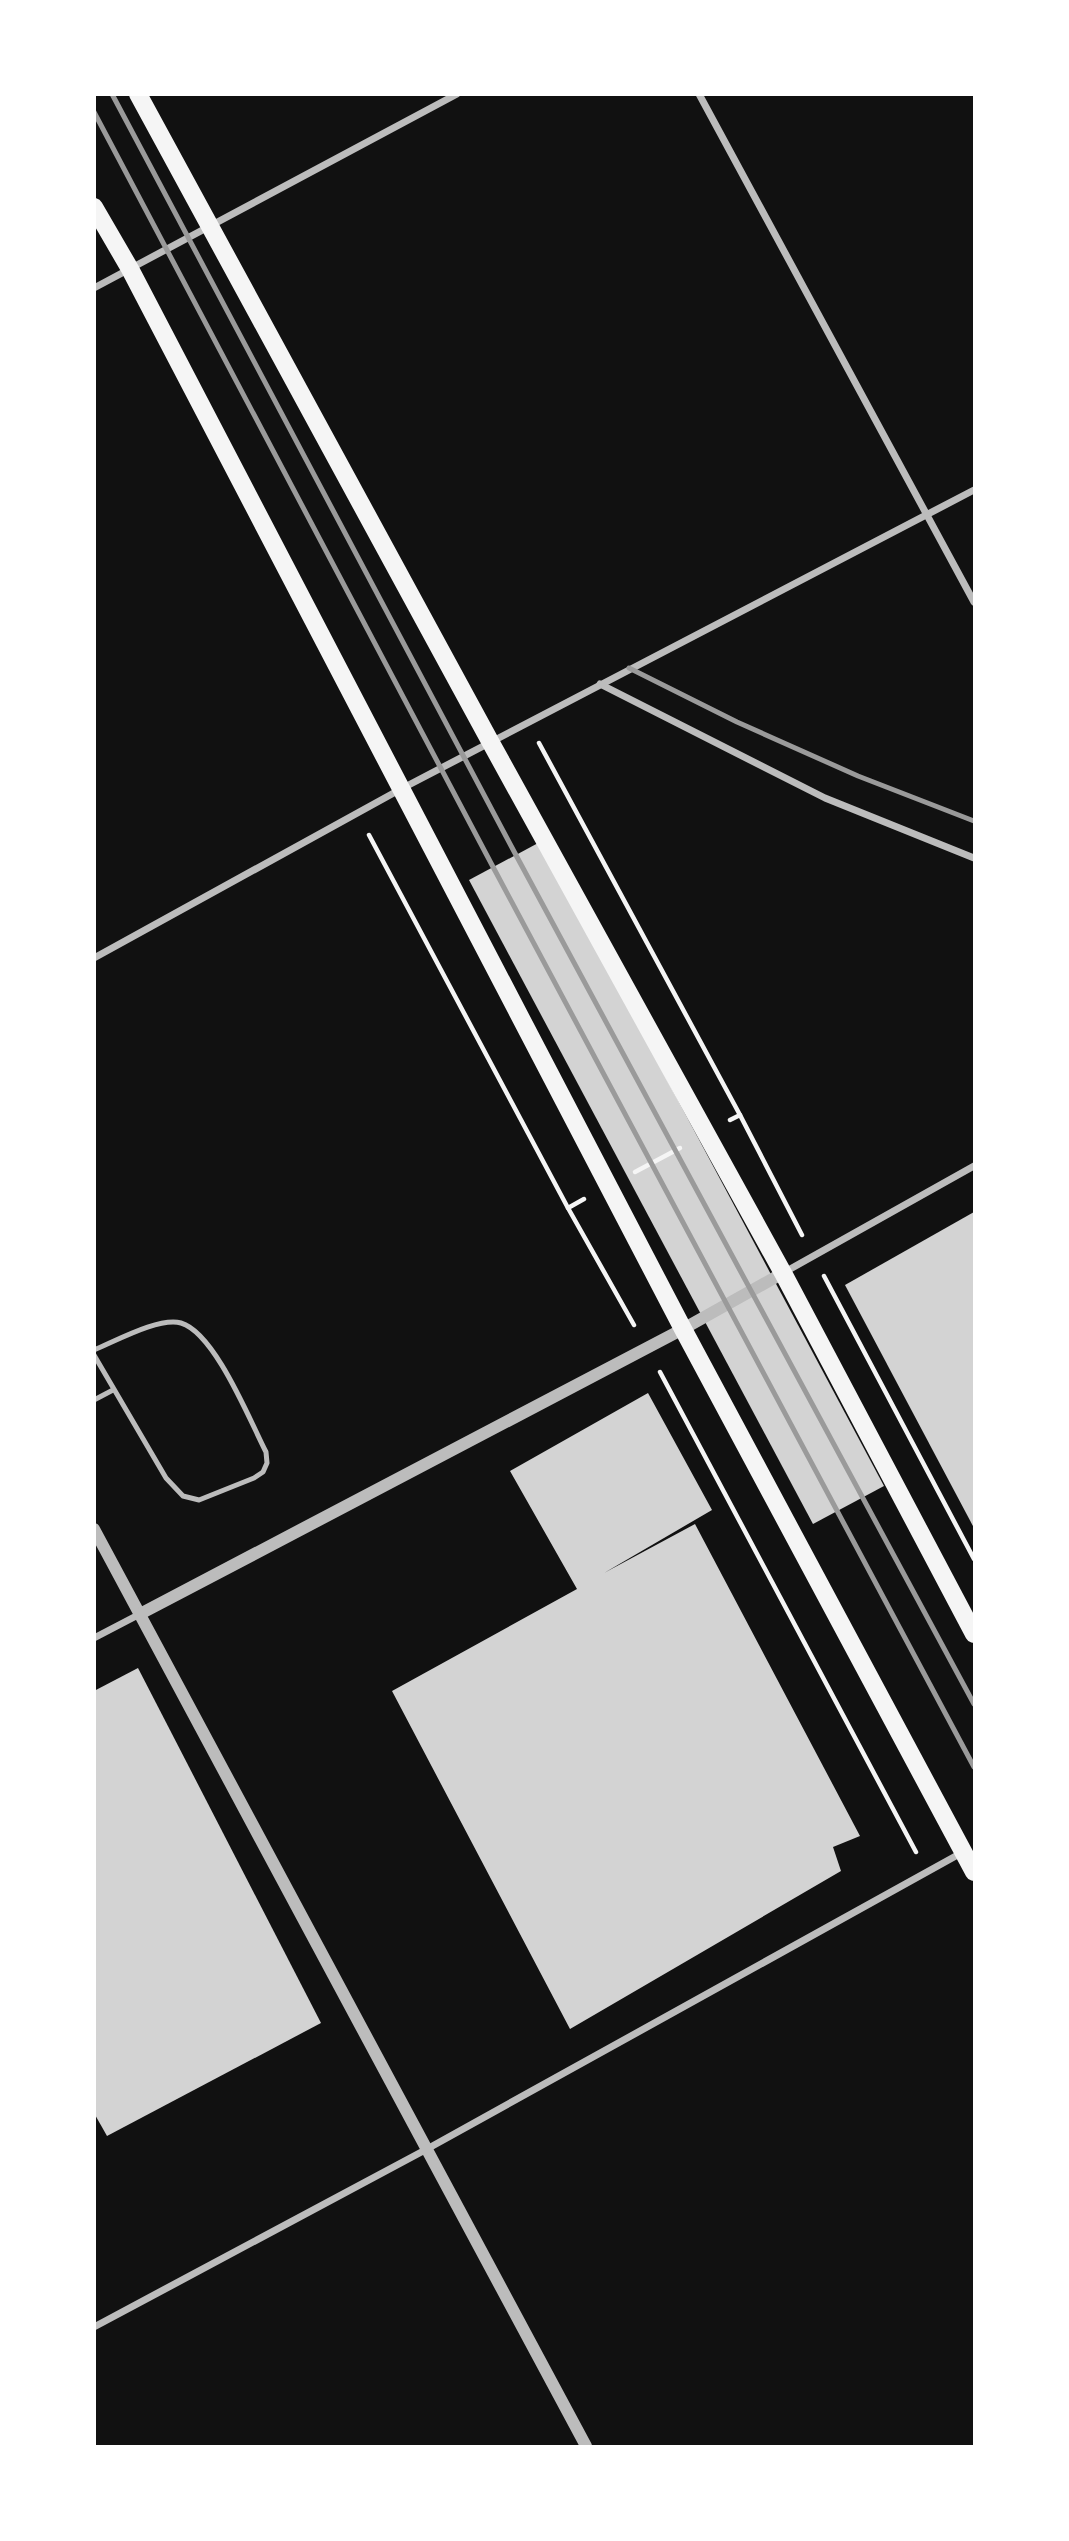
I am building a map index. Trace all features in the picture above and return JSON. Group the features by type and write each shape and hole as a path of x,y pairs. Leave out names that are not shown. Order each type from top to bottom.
{"main road":[{"path":"138,94 783,1273 975,1634"},
{"path":"94,207 130,269 683,1329 975,1872"}],"street":[{"path":"94,288 457,94"},
{"path":"699,94 975,602"},
{"path":"94,958 401,789 975,490"},
{"path":"600,684 825,798 975,858"},
{"path":"94,1638 683,1329 975,1166"},
{"path":"94,1529 586,2446"},
{"path":"94,2327 427,2150 963,1851"}],"lane":[{"path":"181,1323 201,1335 214,1352 266,1452 267,1463 263,1472 199,1500 183,1496 166,1478 94,1353 158,1324 181,1323"},
{"path":"94,1400 113,1390"}],"path":[{"path":"528,723 808,1245"},
{"path":"358,813 568,1208 640,1336"},
{"path":"727,1122 740,1115"},
{"path":"629,1175 691,1142"},
{"path":"568,1208 593,1195"},
{"path":"820,1269 975,1559"},
{"path":"660,1371 926,1872"}],"building":[{"path":"540,842 884,1486 813,1524 469,880"},
{"path":"974,1212 974,1528 845,1285"},
{"path":"648,1393 712,1510 604,1573 695,1524 860,1836 833,1847 841,1871 570,2029 392,1691 577,1589 510,1471"},
{"path":"138,1668 321,2023 107,2136 94,2113 94,1691"}],"railway":[{"path":"112,94 517,857 974,1704"},
{"path":"94,112 492,865 974,1767"},
{"path":"629,668 737,722 858,776 974,821"}]}
